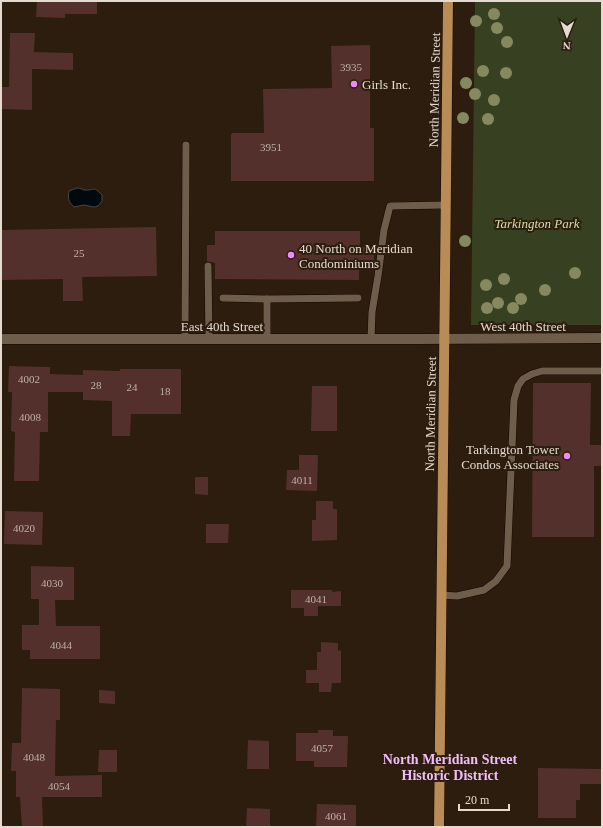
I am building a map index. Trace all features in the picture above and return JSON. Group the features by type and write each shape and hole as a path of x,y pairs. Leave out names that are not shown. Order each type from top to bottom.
{"main road":[{"name":"North Meridian Street","path":"438,827 448,1"}],"street":[{"name":"West 40th Street","path":"444,339 602,338"},
{"name":"East 40th Street","path":"1,339 444,339"}],"lane":[{"path":"185,339 186,145"},
{"path":"371,339 372,312 384,230 390,206 445,206"},
{"path":"208,266 209,339"},
{"path":"223,298 358,298"},
{"path":"267,299 267,339"},
{"path":"441,595 457,596 484,590 496,581 507,566 514,400 518,386 523,379 542,371 602,371"}],"green space":[{"name":"Tarkington Park","path":"475,1 602,1 602,325 471,325"}],"shaded area":[{"path":"77,188 84,190 97,190 102,195 102,201 98,206 94,207 84,205 74,207 69,200 69,191"}],"building":[{"path":"37,1 97,1 97,14 65,14 65,18 36,17"},
{"path":"10,33 35,33 34,52 73,53 73,70 32,69 32,110 1,109 1,87 9,87"},
{"path":"370,45 370,128 374,128 374,181 231,181 231,134 264,133 263,89 332,88 331,46"},
{"path":"156,227 157,276 82,277 83,301 63,301 63,279 1,280 1,230"},
{"name":"40 North on Meridian Condominiums","path":"215,231 360,231 360,247 374,247 374,268 359,268 359,280 215,279 215,263 207,261 207,245 215,245"},
{"path":"9,366 50,367 50,374 83,375 83,370 120,371 120,369 181,369 181,414 131,414 130,436 112,436 112,401 83,400 83,392 48,392 48,432 40,432 39,481 14,481 15,432 11,431 12,392 8,392"},
{"name":"Tarkington Tower Condos Associates","path":"533,383 591,383 590,445 602,445 602,466 594,466 594,537 532,537"},
{"path":"312,386 337,386 337,431 311,431"},
{"path":"299,455 318,455 317,491 286,490 287,470 299,470"},
{"path":"195,477 208,477 208,495 195,494"},
{"path":"316,501 333,501 333,509 337,509 337,540 312,541 312,520 316,520"},
{"path":"5,511 43,512 42,545 4,544"},
{"path":"206,524 229,524 228,543 206,543"},
{"path":"31,566 74,567 74,600 55,600 56,626 100,626 100,659 30,659 30,650 22,650 22,625 39,625 39,599 31,599"},
{"path":"291,590 341,591 341,606 318,606 318,616 304,616 304,608 291,608"},
{"path":"321,642 338,643 338,651 341,650 341,683 332,683 331,692 319,692 319,683 306,683 306,670 317,670 317,652 321,652"},
{"path":"22,688 60,689 60,720 56,720 55,776 102,775 102,797 42,797 43,827 22,827 20,797 16,797 16,771 11,771 12,743 21,743"},
{"path":"99,690 115,691 115,704 99,703"},
{"path":"318,730 333,730 333,736 348,736 347,767 314,767 314,761 296,761 296,733 318,733"},
{"path":"248,740 269,741 269,769 247,769"},
{"path":"99,750 117,750 117,772 98,772"},
{"path":"538,768 602,769 602,784 580,784 580,800 576,800 576,818 538,818"},
{"path":"317,804 356,805 356,827 316,827"},
{"path":"247,808 270,809 270,827 246,827"}],"place":[{"name":"Girls Inc.","path":"354,84"},
{"name":"40 North on Meridian Condominiums","path":"291,255"},
{"name":"Tarkington Tower Condos Associates","path":"567,456"}],"district":[{"name":"North Meridian Street Historic District","path":"450,768"}]}
